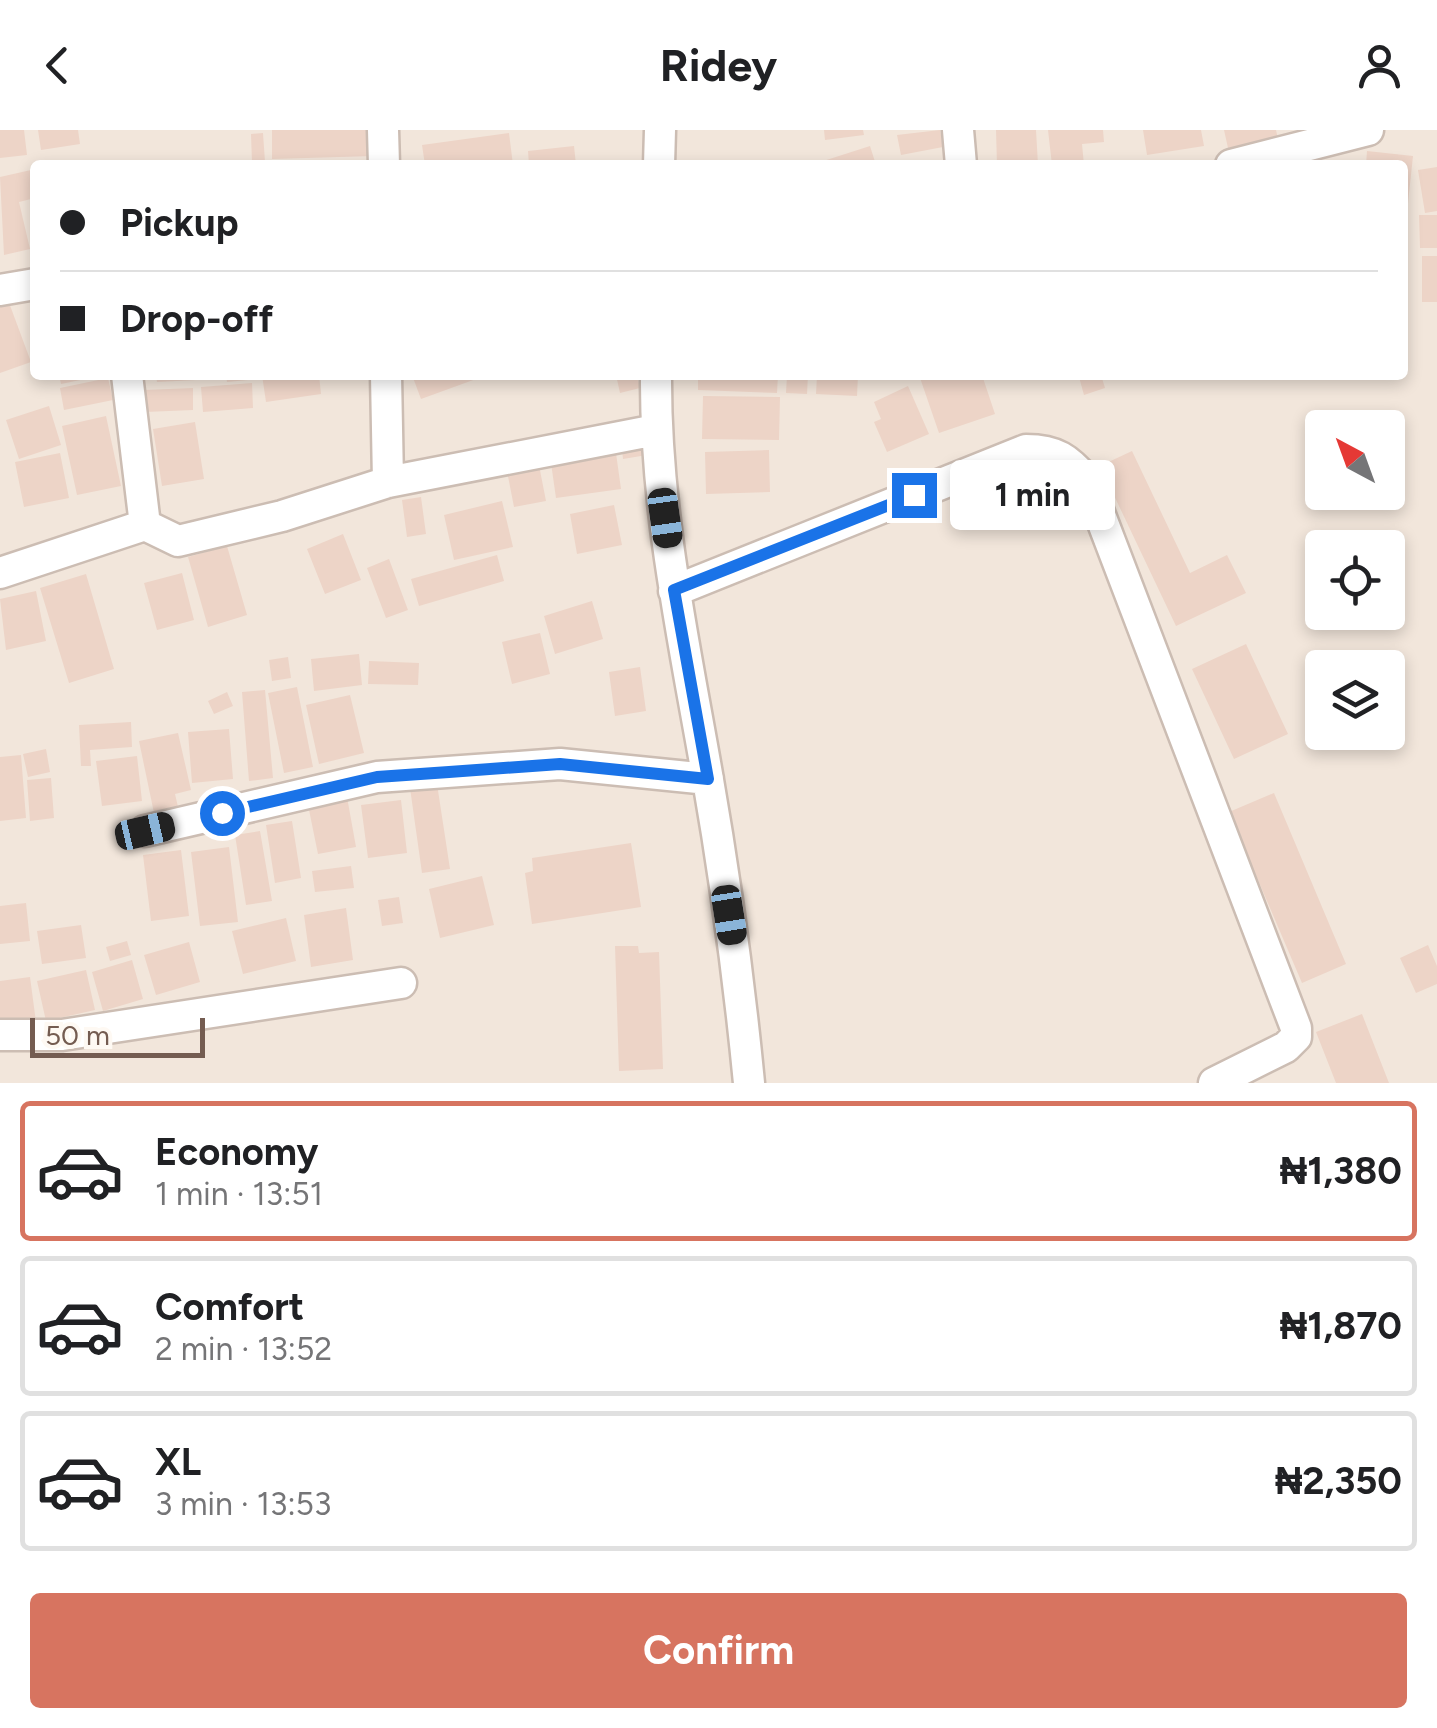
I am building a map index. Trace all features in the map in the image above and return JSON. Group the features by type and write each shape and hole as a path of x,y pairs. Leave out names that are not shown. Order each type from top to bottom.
{"street":[{"path":"383,130 384,160"},
{"path":"659,160 660,130"},
{"path":"958,130 961,160"},
{"path":"1251,160 1368,130"},
{"path":"0,290 30,285"},
{"path":"127,380 145,524"},
{"path":"386,380 388,482"},
{"path":"656,380 656,430 674,590 740,983 749,1083"},
{"path":"0,573 145,524 178,541 282,516 388,482 656,430"},
{"path":"674,590 1026,450 1050,450 1069,461 1086,481 1296,1028 1296,1037 1286,1047 1214,1083"},
{"path":"145,831 377,777 560,764 708,779"},
{"path":"0,1035 62,1035 401,982"}],"shaded area":[{"path":"0,130 1437,130 1437,1083 0,1083"}],"building":[{"path":"0,130 24,130 27,155 0,158"},
{"path":"38,130 78,130 80,144 41,150"},
{"path":"272,130 373,130 373,156 272,159"},
{"path":"824,130 863,130 864,135 825,140"},
{"path":"940,130 943,147 901,155 897,135"},
{"path":"996,130 1036,130 1038,160 997,160"},
{"path":"1048,130 1103,130 1104,142 1082,144 1084,160 1051,160"},
{"path":"1143,130 1201,130 1204,146 1147,155"},
{"path":"1224,130 1276,130 1278,139 1228,148"},
{"path":"263,133 265,160 252,160 251,134"},
{"path":"509,133 512,160 424,160 422,145"},
{"path":"574,146 575,160 529,160 528,151"},
{"path":"870,146 874,160 826,160"},
{"path":"1367,151 1413,156 1408,203 1408,160 1366,160"},
{"path":"1437,167 1437,211 1425,213 1418,170"},
{"path":"30,170 30,199 19,202 30,249 4,255 0,177"},
{"path":"1419,215 1437,215 1437,248 1420,248"},
{"path":"1422,256 1437,256 1437,302 1422,302"},
{"path":"8,300 30,362 0,373 0,303"},
{"path":"108,380 113,400 64,410 60,388"},
{"path":"263,380 320,380 321,394 266,402"},
{"path":"414,380 473,380 421,399"},
{"path":"617,380 638,380 640,388 620,393"},
{"path":"698,380 778,380 777,393 698,390"},
{"path":"787,380 808,380 807,394 786,393"},
{"path":"817,380 858,380 857,396 816,394"},
{"path":"921,380 984,380 995,414 939,433"},
{"path":"1080,380 1103,380 1105,388 1084,395"},
{"path":"252,383 253,408 203,412 201,387"},
{"path":"908,386 929,434 887,452 874,422 881,419 874,402"},
{"path":"193,388 193,410 145,412 144,390"},
{"path":"703,396 780,397 779,440 702,439"},
{"path":"49,406 61,445 19,459 6,420"},
{"path":"106,416 121,486 77,495 62,426"},
{"path":"195,422 204,479 162,486 153,429"},
{"path":"645,437 647,455 623,459 621,441"},
{"path":"615,446 621,489 556,498 550,456"},
{"path":"769,450 770,492 706,494 705,452"},
{"path":"1132,451 1190,573 1227,555 1246,593 1176,626 1100,466"},
{"path":"60,453 69,498 24,507 15,462"},
{"path":"537,455 546,501 514,507 505,461"},
{"path":"421,497 426,534 407,537 402,500"},
{"path":"502,501 513,547 454,560 444,515"},
{"path":"614,505 622,545 577,554 570,514"},
{"path":"343,534 361,580 325,594 307,549"},
{"path":"227,546 247,615 208,627 188,557"},
{"path":"497,555 504,581 419,606 411,579"},
{"path":"389,559 408,610 386,618 367,568"},
{"path":"182,573 194,620 157,630 144,583"},
{"path":"86,574 114,669 69,683 40,588"},
{"path":"36,591 46,641 6,650 0,599"},
{"path":"592,601 603,639 555,654 544,616"},
{"path":"540,633 550,674 512,684 502,642"},
{"path":"1246,644 1288,734 1234,759 1192,669"},
{"path":"359,654 362,685 314,691 311,659"},
{"path":"288,657 291,678 272,681 269,660"},
{"path":"369,661 419,663 418,685 368,684"},
{"path":"640,667 646,711 615,716 609,672"},
{"path":"297,687 313,767 284,773 268,693"},
{"path":"265,690 273,778 249,781 242,692"},
{"path":"227,692 233,706 214,714 208,701"},
{"path":"350,695 364,753 319,764 306,705"},
{"path":"131,722 132,747 90,750 91,766 81,766 79,725"},
{"path":"229,729 233,779 192,783 188,732"},
{"path":"178,733 191,790 175,794 178,807 154,813 139,741"},
{"path":"46,749 50,772 28,777 23,754"},
{"path":"21,755 26,818 0,821 0,757"},
{"path":"137,756 142,801 102,806 96,761"},
{"path":"51,778 54,818 30,821 27,780"},
{"path":"437,784 450,869 422,873 410,788"},
{"path":"1274,793 1346,964 1302,983 1229,812"},
{"path":"347,797 356,847 318,854 308,805"},
{"path":"401,800 407,853 368,858 361,805"},
{"path":"292,821 301,878 275,883 266,825"},
{"path":"260,831 272,901 246,905 235,835"},
{"path":"631,843 641,907 532,924 525,873 533,871 532,858"},
{"path":"229,847 238,922 200,926 191,852"},
{"path":"181,850 189,916 151,921 143,855"},
{"path":"351,866 354,888 315,892 312,871"},
{"path":"482,876 494,925 440,938 429,889"},
{"path":"399,897 403,923 382,926 378,900"},
{"path":"26,903 30,941 0,944 0,906"},
{"path":"346,908 353,960 311,967 304,915"},
{"path":"286,918 296,961 243,974 232,931"},
{"path":"81,925 86,958 42,964 37,931"},
{"path":"127,941 131,955 110,961 106,947"},
{"path":"189,942 200,982 156,995 144,955"},
{"path":"1428,945 1437,966 1437,984 1416,993 1400,958"},
{"path":"615,946 638,946 639,953 659,952 663,1069 619,1071"},
{"path":"132,960 143,999 103,1011 92,972"},
{"path":"86,970 95,1010 46,1021 37,981"},
{"path":"30,977 36,1022 0,1027 0,981"},
{"path":"1362,1014 1389,1083 1336,1083 1316,1032"}],"route":[{"path":"222,813 377,777 560,764 708,779 674,590 914,495"}]}
